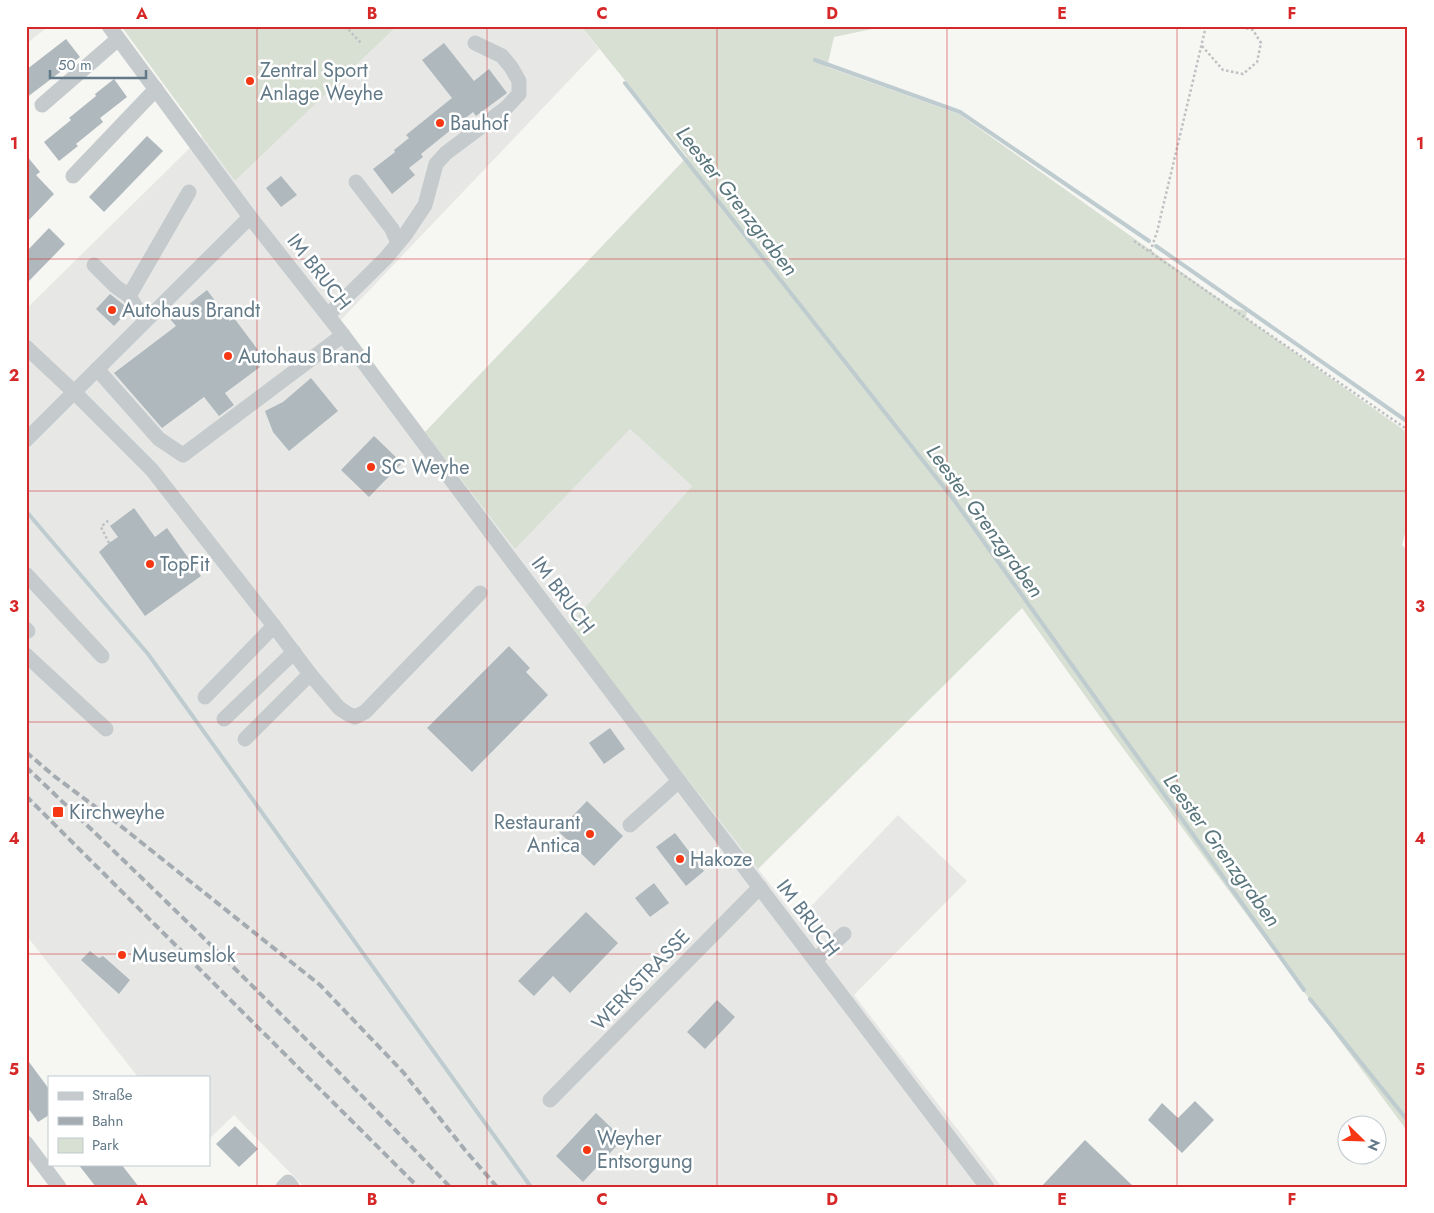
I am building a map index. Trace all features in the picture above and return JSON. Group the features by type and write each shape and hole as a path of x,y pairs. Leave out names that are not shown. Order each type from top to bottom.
{"street":[{"name":"IM BRUCH","path":"109,26 250,217 328,315 512,561 987,1187"},
{"path":"42,105 118,39"},
{"path":"328,315 385,259 398,243 425,205 436,164 446,152 506,108 519,94 519,81 502,56 475,43"},
{"path":"72,176 156,89"},
{"path":"356,182 392,229 398,243"},
{"path":"129,296 189,192"},
{"path":"26,440 250,217"},
{"path":"94,265 115,286 129,296 145,321"},
{"path":"97,368 159,440 183,455 343,335"},
{"path":"26,347 152,470 310,674 339,708 348,714 356,716 365,712 480,593"},
{"path":"26,574 102,656"},
{"path":"205,697 274,626"},
{"path":"224,719 294,652"},
{"path":"26,655 106,729"},
{"path":"245,739 310,674"},
{"path":"630,825 679,781"},
{"name":"WERKSTRASSE","path":"550,1100 760,887"},
{"path":"815,960 844,934"},
{"path":"26,1143 59,1187"},
{"path":"283,1187 288,1182 292,1187"}],"path":[{"path":"345,26 362,44"},
{"path":"1150,252 1206,26"},
{"path":"1202,46 1223,70 1243,74 1257,62 1261,43 1253,30 1238,26"},
{"path":"1134,240 1408,430"},
{"path":"109,543 101,527 110,519"}],"shaded area":[{"path":"26,26 49,26 26,44"},
{"path":"397,26 581,26 599,49 340,321 515,548 630,429 692,486 569,627 798,920 898,815 967,881 854,995 1002,1187 304,1187 234,1115 210,1138 210,1076 137,1076 26,935 26,309 202,136 235,181"}],"green space":[{"name":"Zentral Sport Anlage Weyhe","path":"121,26 397,26 235,181"},
{"path":"581,26 886,26 834,37 827,67 959,114 1232,308 1247,311 1246,318 1408,433 1408,522 1402,545 1408,552 1408,1132 1111,732 1022,608 758,869 568,627 692,486 630,429 515,549 425,432 687,157"}],"building":[{"path":"66,39 80,57 26,98 26,70"},
{"name":"Bauhof","path":"444,43 474,81 489,69 507,93 476,116 473,112 421,154 423,157 409,168 415,175 392,194 373,169 409,138 406,135 452,98 422,60"},
{"path":"114,79 127,97 100,118 103,122 59,161 44,142 71,120 69,118"},
{"path":"147,136 163,151 104,212 89,197"},
{"path":"26,155 40,172 36,175 54,194 26,223"},
{"path":"281,176 297,195 281,207 266,188"},
{"path":"49,228 65,244 26,284 26,252"},
{"path":"207,290 230,321 234,318 261,354 254,359 260,367 225,393 234,405 219,416 204,397 162,428 114,373 176,326 170,319"},
{"name":"Autohaus Brandt","path":"110,294 124,305 128,311 114,326 96,309"},
{"path":"311,378 338,411 289,451 273,432 265,411 283,402"},
{"name":"SC Weyhe","path":"374,436 402,463 369,497 341,470"},
{"name":"TopFit","path":"134,508 155,537 167,528 201,576 145,616 99,552 118,537 110,526"},
{"path":"509,646 530,668 526,672 548,695 472,772 427,728"},
{"path":"610,728 625,749 604,764 589,743"},
{"name":"Restaurant Antica","path":"587,801 623,836 594,866 558,831"},
{"name":"Hakoze","path":"675,833 704,871 686,886 656,847"},
{"path":"654,883 669,903 650,917 635,898"},
{"path":"586,912 618,943 570,993 553,976 534,996 518,981"},
{"path":"90,951 99,958 103,956 130,980 119,994 81,960"},
{"path":"717,1000 735,1017 705,1049 687,1032"},
{"path":"26,1058 48,1088 48,1116 38,1122 26,1105"},
{"path":"1195,1101 1214,1120 1182,1153 1148,1120 1162,1103 1178,1118"},
{"path":"596,1113 623,1139 583,1182 556,1156"},
{"path":"235,1126 258,1149 239,1167 216,1144"},
{"path":"1085,1140 1134,1187 1041,1187"},
{"path":"80,1166 123,1166 139,1187 96,1187"}],"waterway":[{"path":"815,60 960,112 1149,241"},
{"name":"Leester Grenzgraben","path":"625,83 954,500 1304,990"},
{"path":"1156,246 1408,422"},
{"path":"26,511 148,654 531,1187"},
{"name":"Leester Grenzgraben","path":"1310,999 1408,1121"}],"railway":[{"path":"26,752 320,985 403,1072 497,1187"},
{"path":"26,767 241,974 450,1187"},
{"path":"26,796 418,1187"}],"place":[{"name":"Zentral Sport Anlage Weyhe","path":"250,81"},
{"name":"Bauhof","path":"440,123"},
{"name":"Autohaus Brandt","path":"112,310"},
{"name":"Autohaus Brand","path":"228,356"},
{"name":"SC Weyhe","path":"371,467"},
{"name":"TopFit","path":"150,564"},
{"name":"Kirchweyhe","path":"58,812"},
{"name":"Restaurant Antica","path":"590,834"},
{"name":"Hakoze","path":"680,859"},
{"name":"Museumslok","path":"122,955"},
{"name":"Weyher Entsorgung","path":"587,1150"}]}
